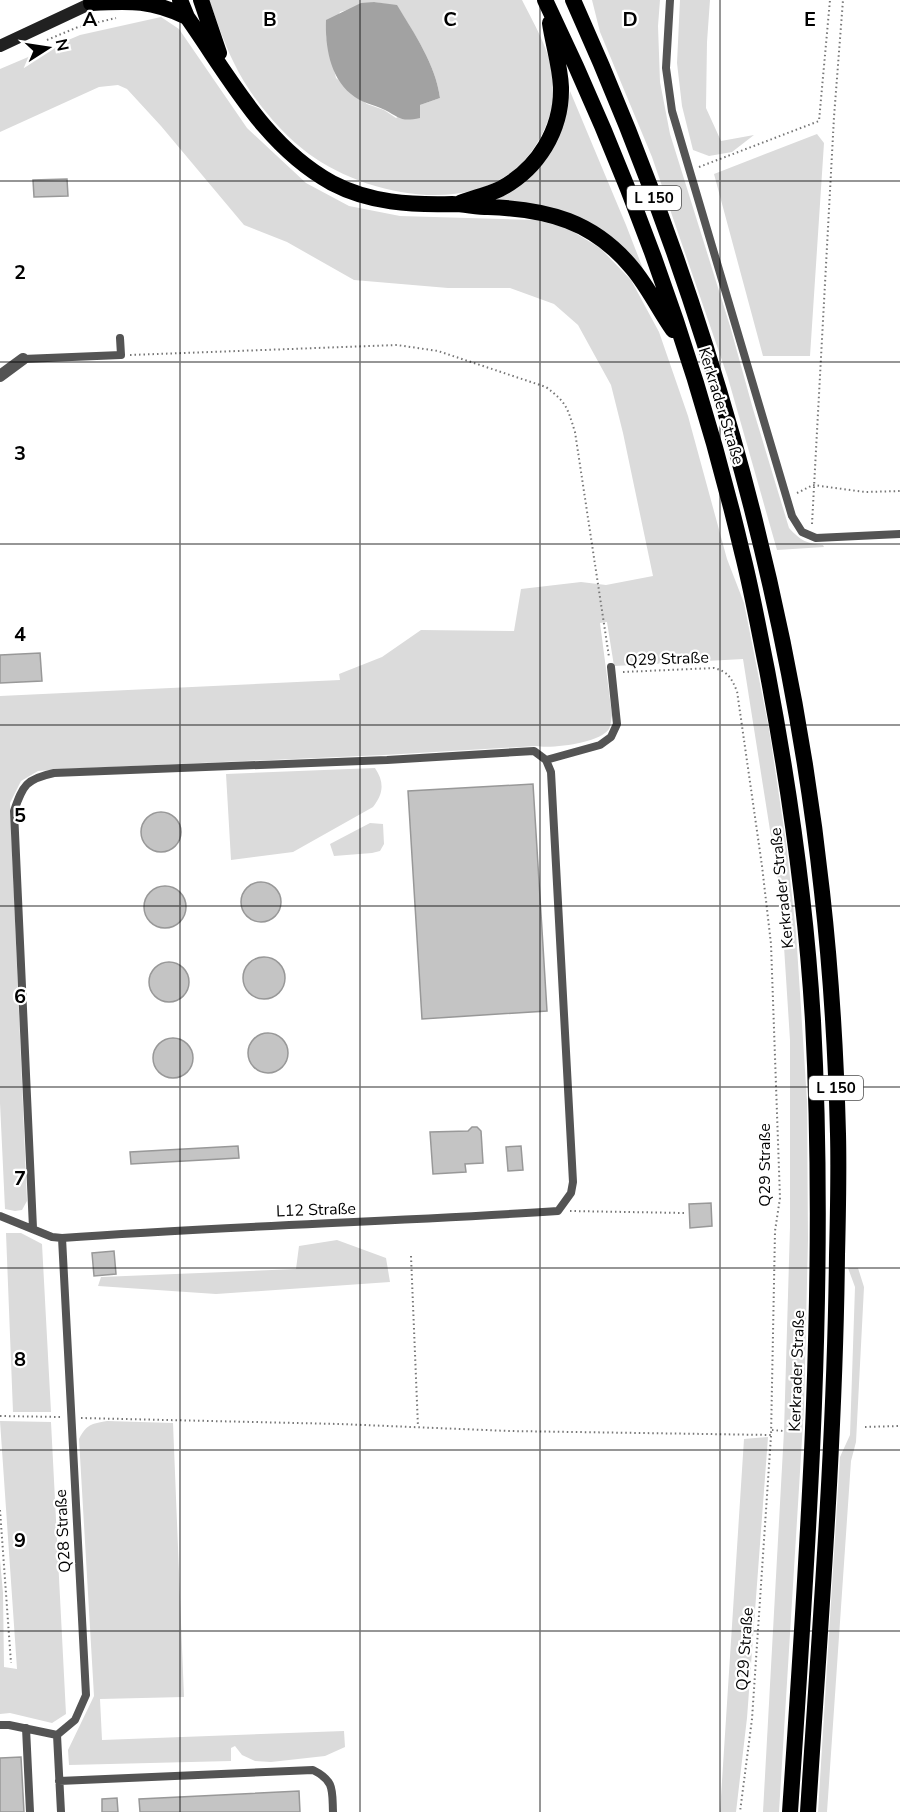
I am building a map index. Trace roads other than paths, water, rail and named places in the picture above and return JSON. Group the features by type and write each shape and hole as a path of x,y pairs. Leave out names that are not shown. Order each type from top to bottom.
{"highway":[{"name":"L 150","path":"180,0 187,17 246,105 275,139 303,163 332,182 357,194 413,204 455,204 537,211 590,230 609,244 634,270 685,348"},
{"name":"L 150","path":"201,0 223,68"},
{"name":"Kerkrader Straße","path":"573,0 626,123 672,246 714,376 743,478 771,585 790,682 808,785 821,880 832,1012 838,1138 836,1339 826,1539 808,1812"},
{"name":"L 150","path":"95,2 150,1 165,5 187,17"},
{"name":"L 150","path":"455,204 494,191 517,178 541,154 552,134 559,110 561,86 546,2"},
{"name":"Kerkrader Straße","path":"546,2 592,102 630,194 685,348 716,451 741,547 770,687 790,802 802,894 813,1019 817,1141 817,1340 809,1526 790,1812"}],"main road":[{"path":"0,46 95,2"}],"street":[{"path":"0,376 23,360"}],"lane":[{"path":"670,0 666,68 672,111 792,516 802,532 816,538 900,534"},
{"path":"23,360 121,355 120,338"},
{"path":"33,1228 14,811 22,789 38,776 54,773 387,760 534,751 546,760 600,745 611,737 617,724 612,670"},
{"name":"L12 Straße","path":"62,1238 180,1229 408,1220 558,1211 571,1193 573,1182 551,772 546,760"},
{"path":"0,1216 52,1237 62,1238"},
{"name":"Q28 Straße","path":"57,1735 75,1720 86,1695 62,1238"},
{"path":"0,1725 57,1735 61,1812"},
{"path":"26,1728 30,1812"},
{"path":"59,1781 314,1770 326,1776 332,1787 333,1812"}]}
